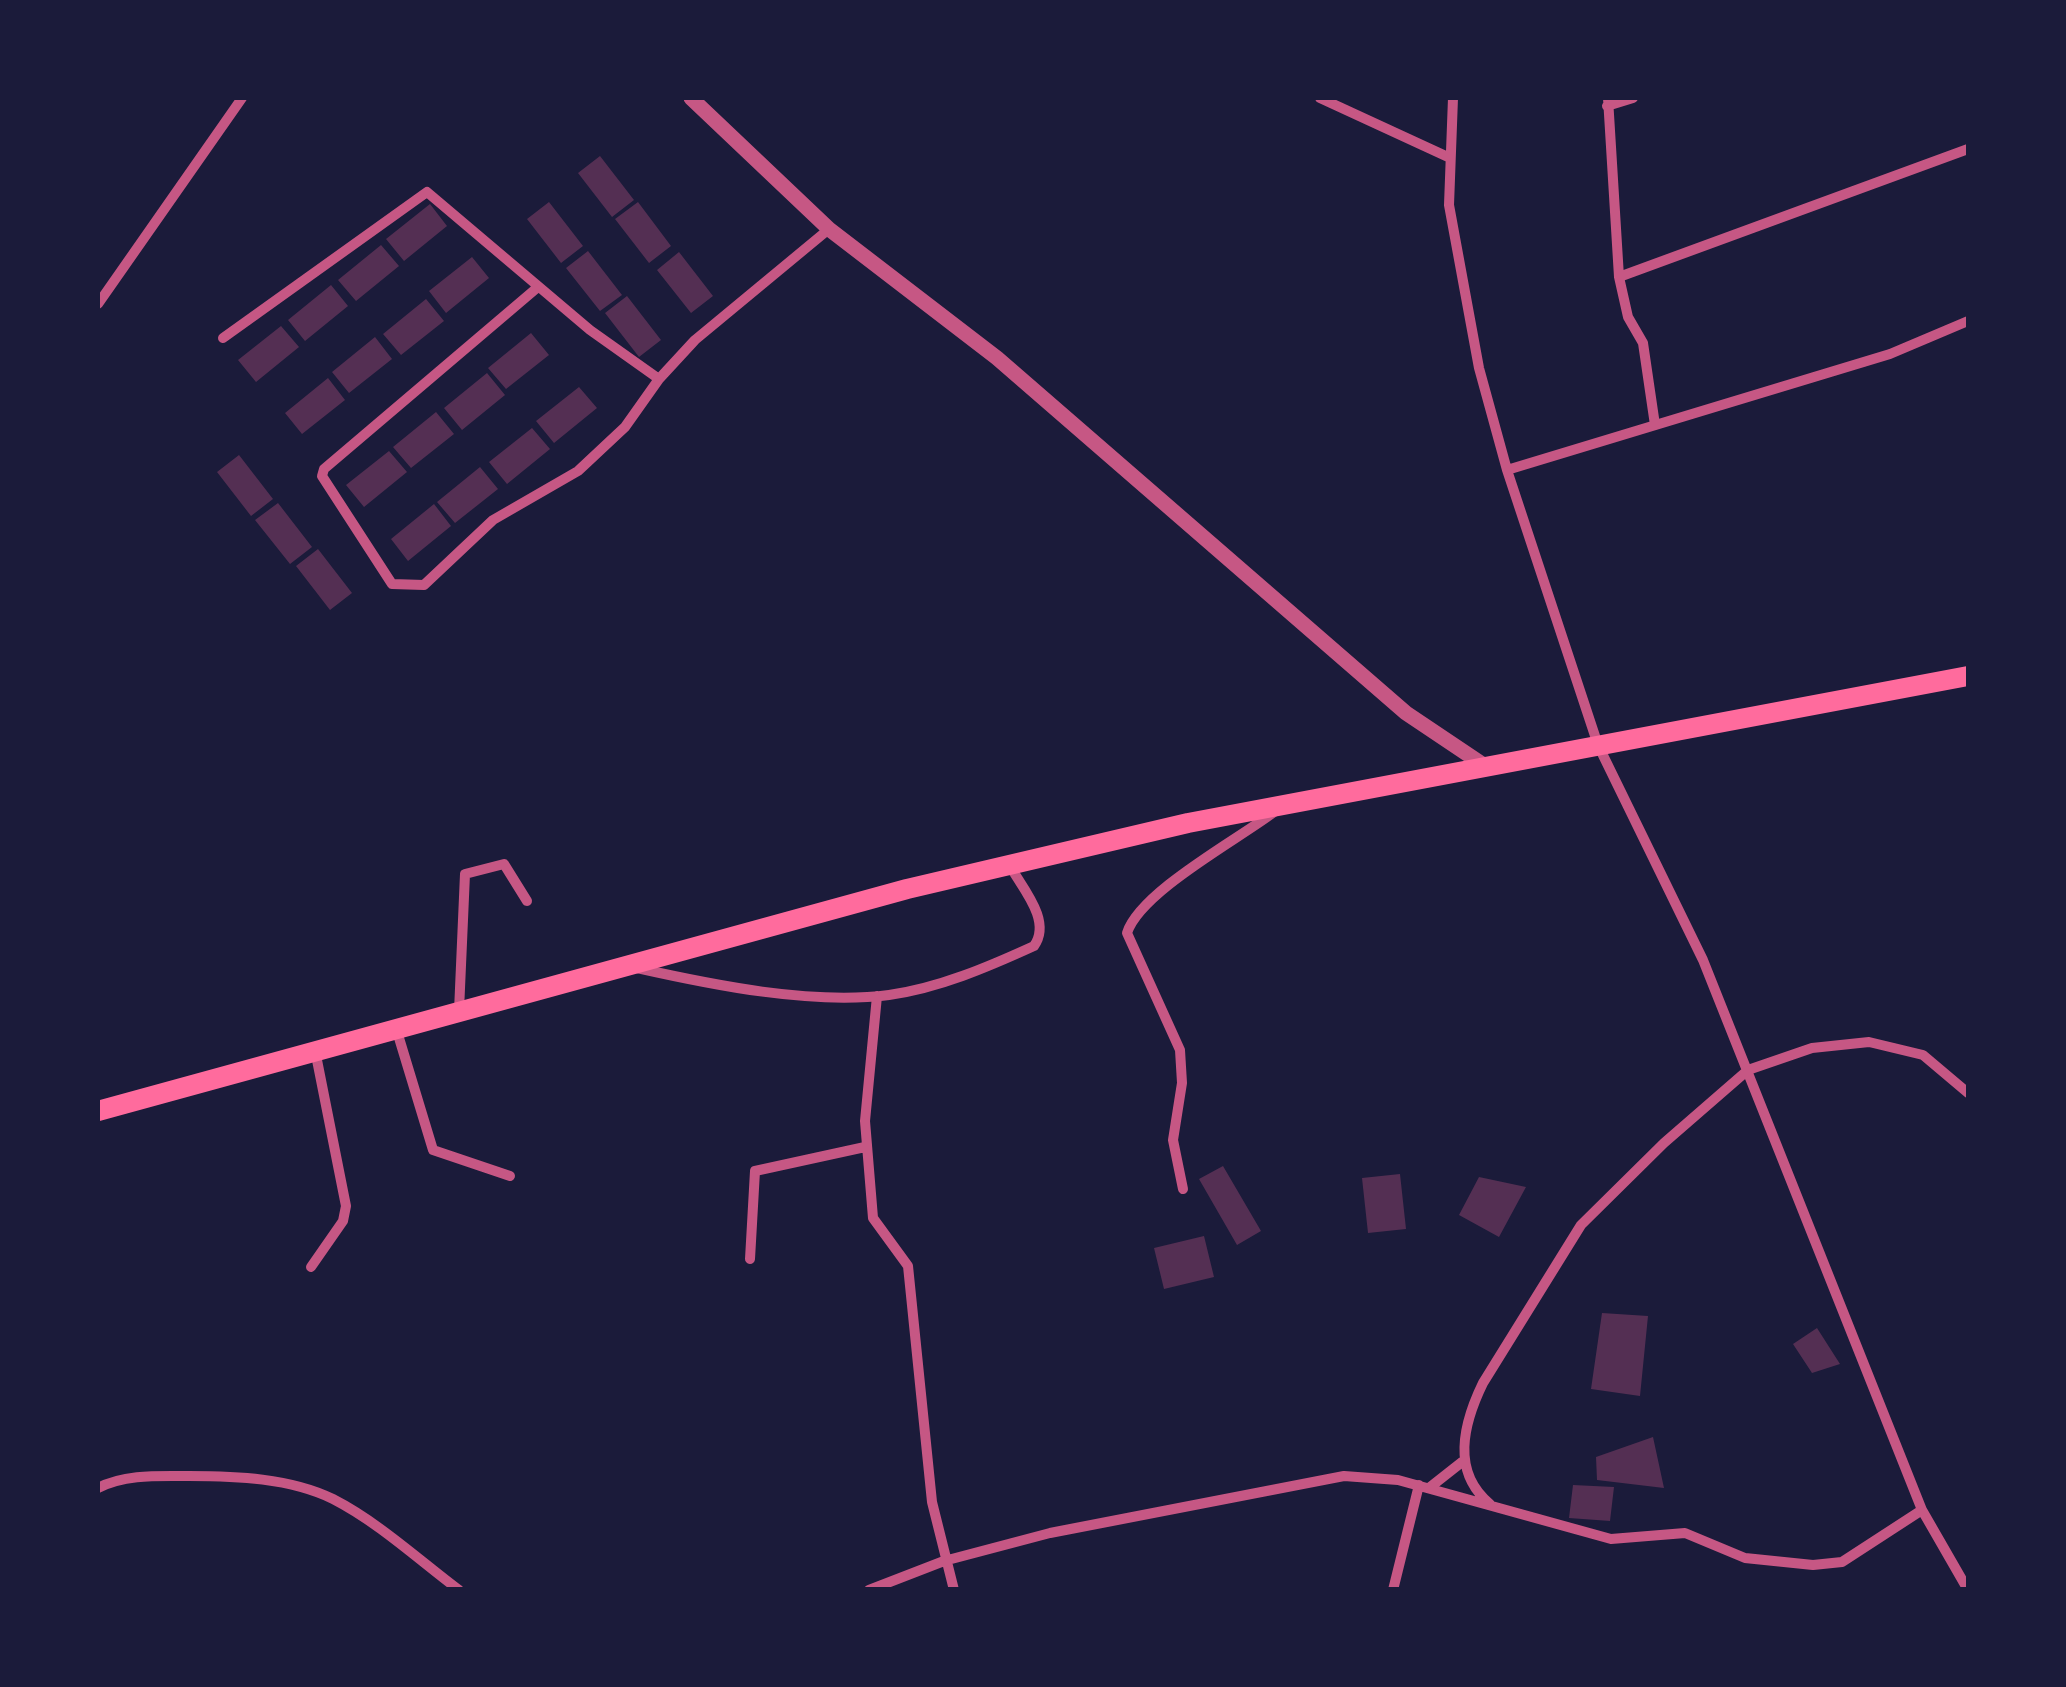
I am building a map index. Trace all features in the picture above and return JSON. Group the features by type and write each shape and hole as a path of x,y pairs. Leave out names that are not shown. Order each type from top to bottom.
{"highway":[{"path":"98,1112 396,1027 1010,865 1283,806 1968,676"}],"street":[{"path":"98,304 242,98"},
{"path":"691,98 829,229 997,358 1406,713 1486,766"},
{"path":"1320,98 1448,157"},
{"path":"1453,98 1449,204 1479,368 1507,470 1598,745 1703,960 1922,1510 1968,1590"},
{"path":"1633,98 1608,102 1619,277 1628,316 1643,343 1655,424"},
{"path":"1619,277 1968,149"},
{"path":"223,338 421,192 432,194 538,287 659,379"},
{"path":"538,287 322,472 392,584 424,585 494,520 578,471 626,427 659,379 695,340 829,229"},
{"path":"1507,470 1890,354 1968,321"},
{"path":"1183,1189 1173,1140 1182,1083 1180,1050 1127,933 1132,919 1171,882 1283,806"},
{"path":"459,1012 463,878 469,872 504,864 527,901"},
{"path":"631,967 739,990 876,996 941,983 1034,946 1041,920 1010,865"},
{"path":"876,996 865,1146 873,1218 908,1266 932,1502 954,1590"},
{"path":"396,1027 433,1150 510,1176"},
{"path":"1494,1508 1466,1477 1462,1462 1477,1395 1581,1224 1664,1142 1748,1070 1812,1048 1869,1042 1922,1055 1968,1093"},
{"path":"312,1268 342,1221 346,1206 315,1049"},
{"path":"750,1258 755,1171 865,1146"},
{"path":"1393,1590 1424,1487 1462,1462"},
{"path":"869,1590 944,1561 1050,1533 1344,1476 1372,1475 1424,1487 1611,1539 1685,1532 1745,1558 1814,1565 1842,1562 1922,1510"},
{"path":"98,1488 134,1477 165,1476 230,1476 286,1484 332,1499 459,1590"}],"building":[{"path":"600,156 634,200 612,217 578,173"},
{"path":"549,202 583,246 561,263 527,219"},
{"path":"638,202 671,246 649,263 615,219"},
{"path":"430,204 447,226 404,261 386,239"},
{"path":"381,245 399,266 356,301 338,280"},
{"path":"588,251 622,295 600,311 566,268"},
{"path":"679,252 713,296 691,313 657,270"},
{"path":"472,257 489,278 446,313 429,291"},
{"path":"331,285 348,306 305,341 288,320"},
{"path":"627,296 661,340 639,357 605,313"},
{"path":"426,299 444,321 401,355 383,334"},
{"path":"281,326 299,347 256,382 238,360"},
{"path":"531,333 549,355 506,389 488,368"},
{"path":"375,337 392,359 349,393 332,372"},
{"path":"487,373 505,395 462,430 444,408"},
{"path":"328,378 345,400 302,434 285,413"},
{"path":"579,387 597,408 554,443 536,421"},
{"path":"436,412 454,434 411,468 393,447"},
{"path":"532,428 550,449 507,484 489,462"},
{"path":"389,451 407,472 364,507 346,485"},
{"path":"239,455 273,499 251,516 217,472"},
{"path":"480,467 498,489 455,523 437,502"},
{"path":"278,503 312,547 290,564 255,520"},
{"path":"434,504 451,526 408,561 391,539"},
{"path":"318,549 352,593 330,610 296,566"},
{"path":"1223,1166 1261,1231 1237,1245 1199,1179"},
{"path":"1400,1174 1406,1229 1368,1233 1362,1178"},
{"path":"1479,1177 1526,1187 1499,1237 1459,1215"},
{"path":"1204,1236 1214,1277 1164,1289 1154,1248"},
{"path":"1602,1313 1648,1316 1640,1396 1591,1389"},
{"path":"1817,1328 1840,1364 1812,1373 1793,1344"},
{"path":"1653,1437 1664,1488 1597,1480 1596,1457"},
{"path":"1573,1485 1614,1487 1610,1521 1569,1518"}]}
